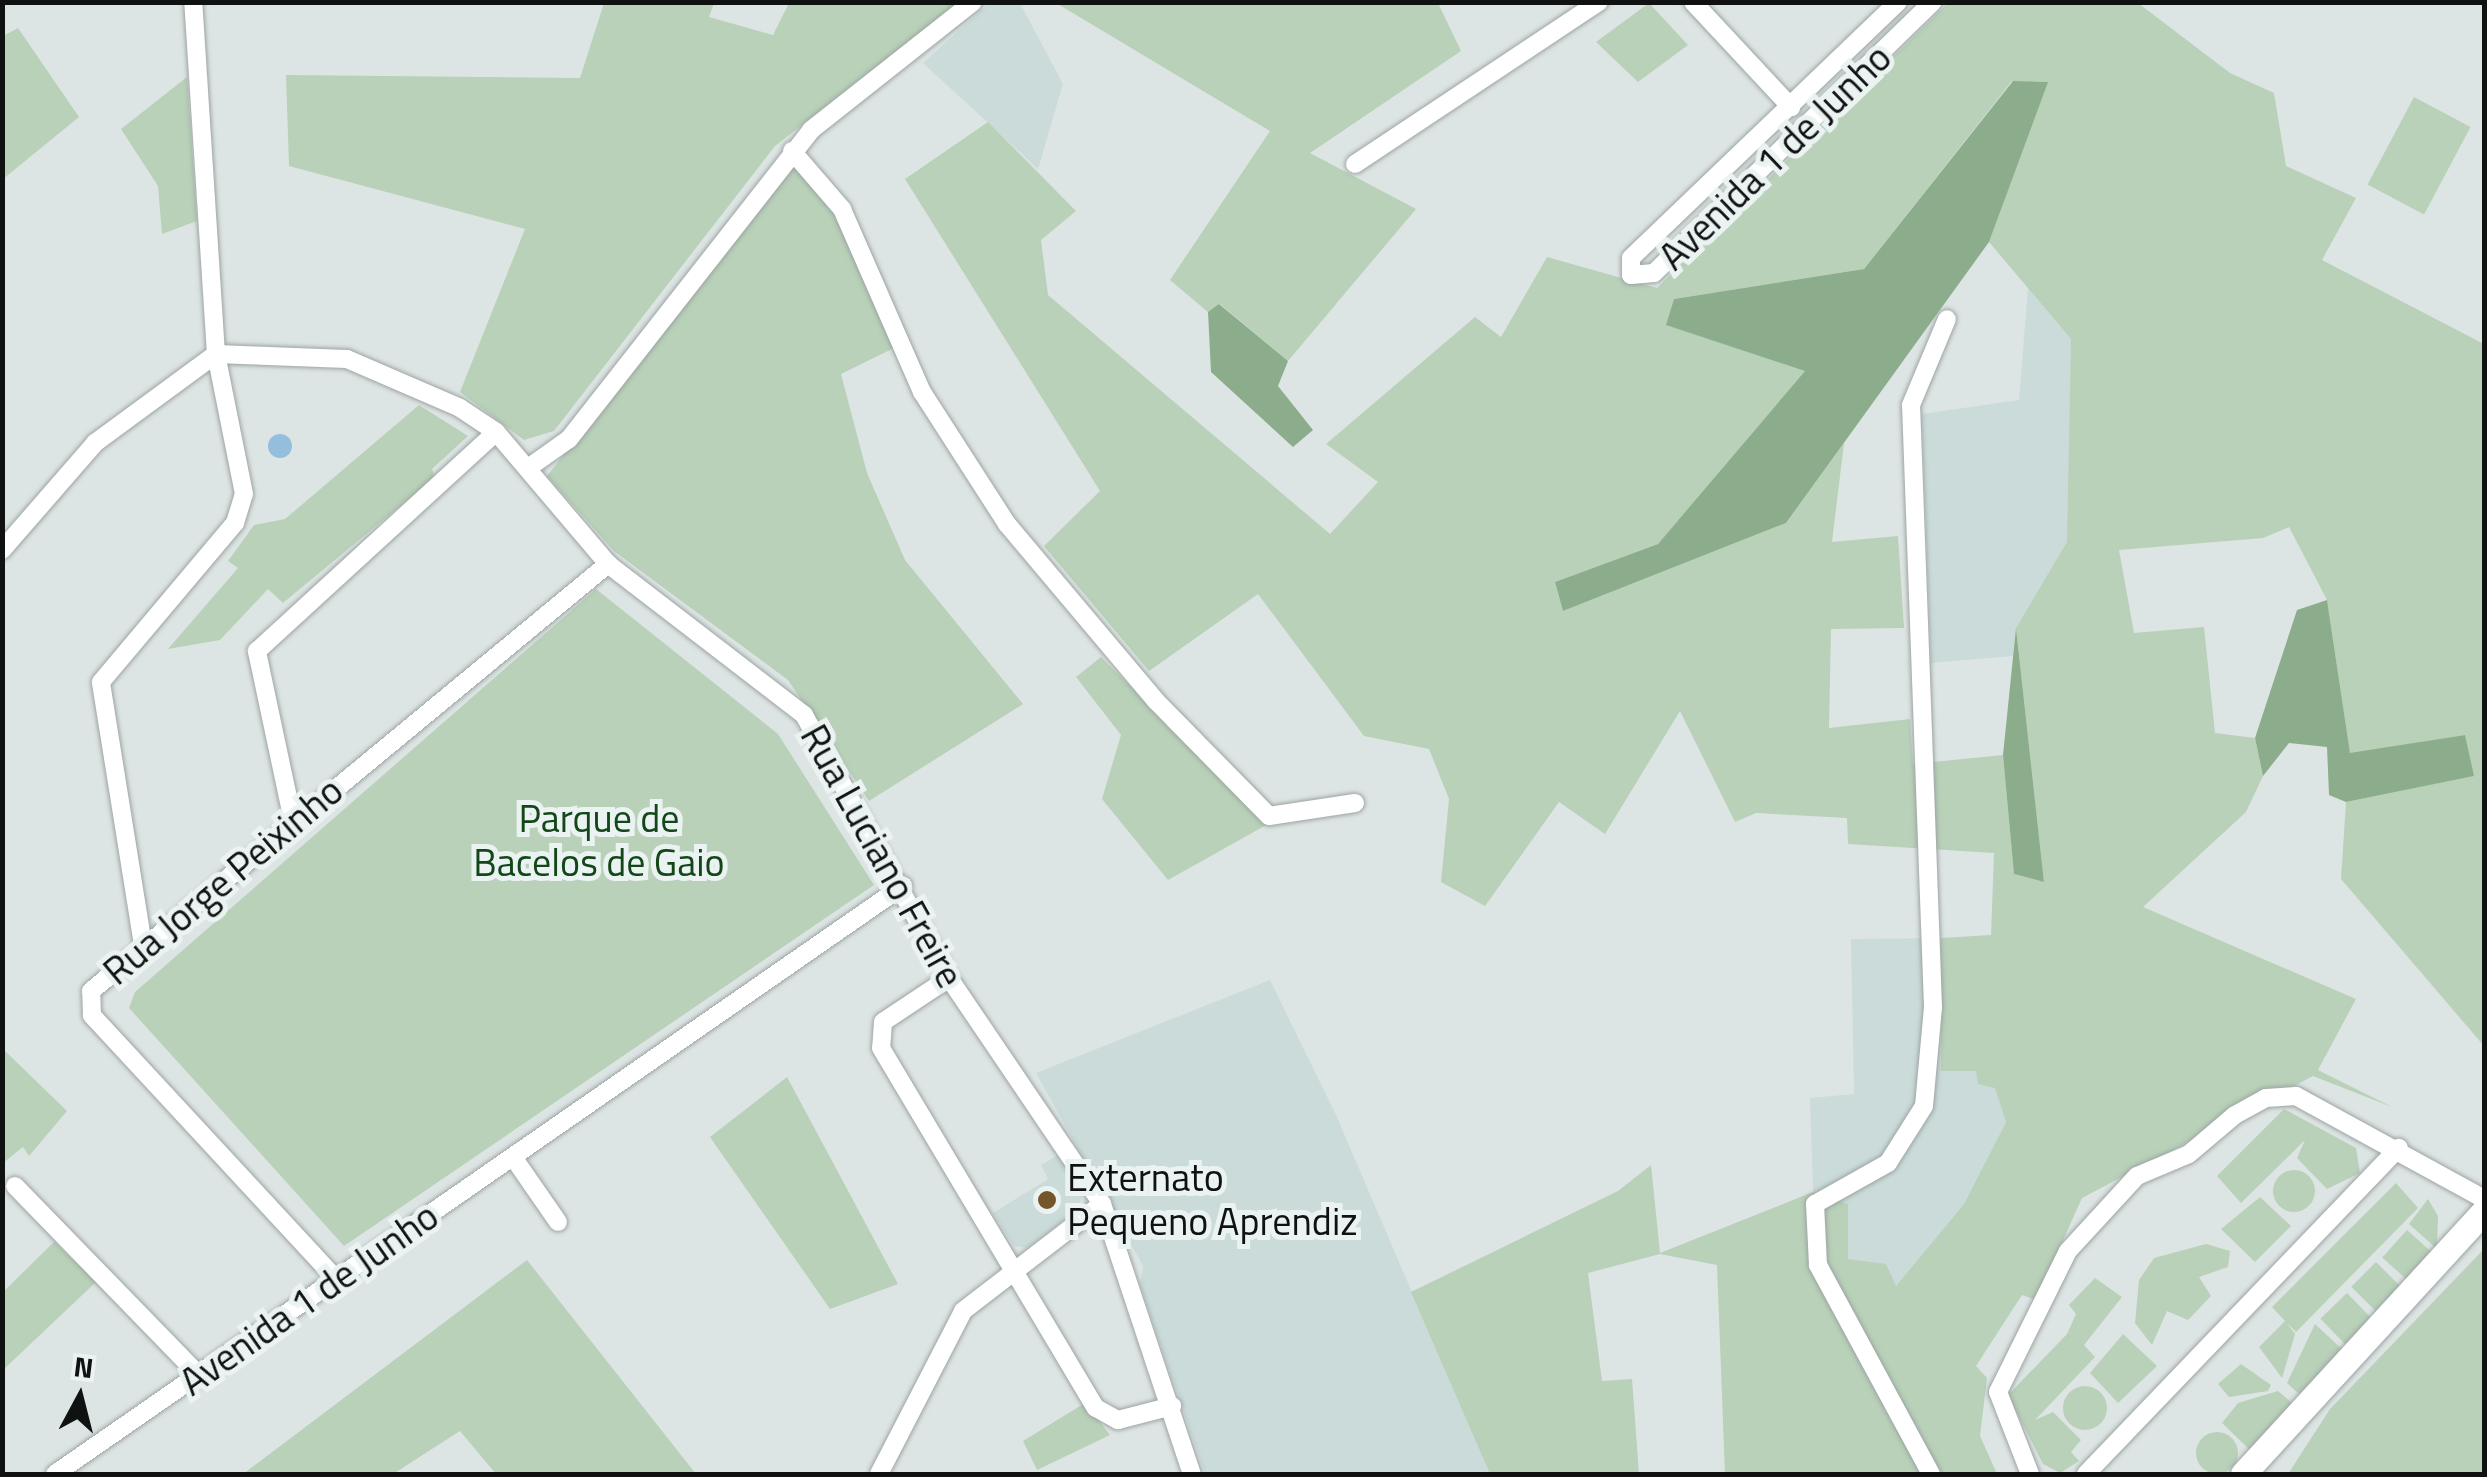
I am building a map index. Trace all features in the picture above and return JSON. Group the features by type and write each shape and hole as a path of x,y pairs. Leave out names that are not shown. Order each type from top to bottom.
{"street":[{"path":"142,945 101,682 242,509 216,354 193,2"},
{"path":"528,468 569,439 792,151 972,2"},
{"path":"1355,164 1598,2"},
{"path":"1693,2 1791,107"},
{"name":"Avenida 1 de Junho","path":"1898,2 1632,258 1631,276 1654,273 1932,2"},
{"path":"792,151 842,209 913,376 996,508 1156,702 1268,816 1355,803"},
{"path":"1931,1474 1818,1266 1814,1204 1888,1164 1924,1106 1933,1007 1911,405 1948,319"},
{"path":"2,550 95,443 216,354"},
{"name":"Rua Luciano Freire","path":"216,354 347,359 496,432 608,564 804,715 904,886 949,978 1102,1204 1192,1474"},
{"path":"293,822 257,651 496,432"},
{"name":"Rua Jorge Peixinho","path":"337,1280 92,1015 91,991 608,564"},
{"name":"Avenida 1 de Junho","path":"55,1474 904,886"},
{"path":"949,978 882,1022 878,1037 1106,1418 1172,1406"},
{"path":"2030,1474 1998,1392 2098,1210 2266,1098 2296,1096 2400,1148 2484,1198"},
{"path":"2086,1474 2400,1148"},
{"path":"513,1157 558,1222"},
{"path":"15,1186 198,1375"},
{"path":"879,1474 963,1311 1102,1204"},
{"path":"2243,1474 2484,1211"}],"shaded area":[{"path":"989,3 1020,3 1063,84 1038,169 923,63"},
{"path":"2028,288 2071,339 2068,542 2016,628 2013,656 1931,663 1922,414 2019,400"},
{"path":"1941,938 1941,1071 1976,1071 1995,1087 2006,1122 1964,1204 1896,1286 1847,1259 1848,1205 1813,1192 1810,1098 1854,1094 1851,939"},
{"path":"1270,980 1336,1115 1490,1474 1205,1474 1140,1284 1143,1266 1036,1073"},
{"name":"Externato Pequeno Aprendiz","path":"1060,1154 1082,1191 1079,1209 1027,1248 1014,1246 993,1213 1048,1179 1041,1165"}],"green space":[{"path":"604,3 714,3 709,17 773,35 789,3 959,3 775,146 554,431 524,440 460,392 525,229 289,166 286,75 580,78"},
{"path":"1056,3 1438,3 1461,51 1310,153 1416,209 1288,361 1220,304 1208,312 1170,280 1270,131"},
{"path":"1649,3 1688,45 1638,82 1596,42"},
{"path":"1948,3 2138,3 2230,73 2274,93 2286,166 2356,198 2322,260 2484,344 2484,1046 2341,879 2346,802 2473,776 2465,735 2350,754 2327,600 2289,527 2263,538 2119,550 2134,633 2204,627 2215,733 2255,738 2263,776 2246,812 2143,907 2356,999 2318,1070 2392,1107 2313,1076 2082,1198 2036,1300 2022,1295 1976,1366 1987,1378 1980,1436 1997,1474 1725,1474 1717,1265 1660,1254 1588,1273 1602,1381 1632,1379 1639,1474 1490,1474 1411,1292 1618,1191 1651,1165 1660,1253 1813,1192 1848,1204 1848,1259 1886,1264 1896,1286 1964,1204 2006,1122 1995,1088 1978,1084 1976,1071 1941,1071 1941,938 1991,935 1994,853 1848,844 1847,818 1756,813 1735,822 1680,711 1605,834 1559,802 1485,906 1441,882 1449,799 1429,749 1364,736 1258,594 1149,671 1044,546 1100,491 905,179 988,122 1076,211 1041,240 1048,295 1330,534 1378,482 1326,444 1475,317 1501,337 1547,257 1657,288","holes":["2012,81 2047,82 1989,242 2071,339 2067,542 2016,628 2044,882 2014,874 2003,755 1913,764 1910,719 1829,728 1831,629 1904,628 1898,536 1832,542 1844,443 1786,523 1563,611 1555,582 1658,544 1806,370 1667,325 1674,299 1864,269"]},
{"path":"18,28 79,117 3,179 3,36"},
{"path":"187,77 197,221 162,234 158,186 121,129"},
{"path":"2013,81 2048,82 1989,242 1786,523 1563,611 1555,582 1658,544 1805,371 1666,325 1674,299 1864,269"},
{"path":"2414,97 2471,127 2424,214 2368,184"},
{"path":"791,164 834,213 894,348 841,374 867,473 905,560 1023,704 869,801 788,680 614,551 547,476"},
{"path":"1219,304 1288,361 1278,386 1313,430 1293,447 1211,372 1208,312"},
{"path":"419,405 468,436 432,469 435,477 283,603 268,589 220,640 168,649 238,568 228,561 254,525 285,519"},
{"name":"Parque de Bacelos de Gaio","path":"596,589 778,734 874,885 344,1246 129,1008 135,992"},
{"path":"2327,600 2350,753 2465,735 2474,776 2346,802 2329,795 2327,747 2289,743 2263,776 2255,738 2297,610"},
{"path":"2016,628 2044,882 2014,874 2003,755"},
{"path":"1101,657 1268,824 1168,880 1102,799 1121,735 1076,677"},
{"path":"3,1049 67,1111 29,1156 23,1147 3,1163"},
{"path":"787,1077 898,1284 830,1309 710,1137"},
{"path":"2284,1109 2356,1148 2360,1173 2327,1189 2297,1158 2305,1140 2241,1203 2217,1176"},
{"path":"2294,1170 2309,1176 2315,1191 2309,1206 2294,1212 2279,1206 2273,1191 2279,1176"},
{"path":"2396,1183 2418,1208 2296,1332 2287,1323 2295,1334 2282,1378 2259,1347 2285,1321 2272,1307"},
{"path":"2260,1197 2291,1226 2255,1262 2221,1229"},
{"path":"2428,1199 2438,1216 2437,1249 2409,1224"},
{"path":"2407,1230 2434,1254 2409,1282 2382,1257"},
{"path":"54,1242 96,1282 3,1370 3,1292"},
{"path":"2206,1244 2230,1251 2228,1267 2199,1277 2211,1296 2188,1320 2167,1311 2152,1345 2135,1323 2139,1280 2154,1258"},
{"path":"2484,1249 2484,1474 2288,1474 2330,1409"},
{"path":"527,1260 696,1474 496,1474 460,1431 393,1474 243,1474"},
{"path":"2376,1262 2400,1286 2375,1311 2351,1287"},
{"path":"2095,1278 2122,1297 2084,1345 2095,1357 2035,1420 2053,1412 2081,1440 2071,1452 2079,1461 2060,1473 2043,1464 2008,1395 2067,1334 2076,1314 2069,1305"},
{"path":"2347,1293 2373,1320 2346,1345 2320,1319"},
{"path":"2315,1324 2344,1351 2299,1394 2287,1383"},
{"path":"2123,1334 2157,1366 2118,1403 2090,1373"},
{"path":"2241,1364 2271,1385 2268,1391 2229,1397 2218,1384"},
{"path":"2085,1386 2101,1392 2107,1408 2101,1424 2085,1430 2069,1424 2063,1408 2069,1392"},
{"path":"2278,1391 2292,1403 2250,1450 2222,1423 2238,1403"},
{"path":"1085,1403 1110,1435 1037,1470 1023,1441"},
{"path":"2217,1432 2232,1438 2238,1453 2232,1468 2217,1474 2202,1468 2196,1453 2202,1438"}],"water":[{"path":"280,434 289,437 289,455 280,458 271,455 268,446 271,437"}],"place":[{"name":"Externato Pequeno Aprendiz","path":"1047,1200"}]}
